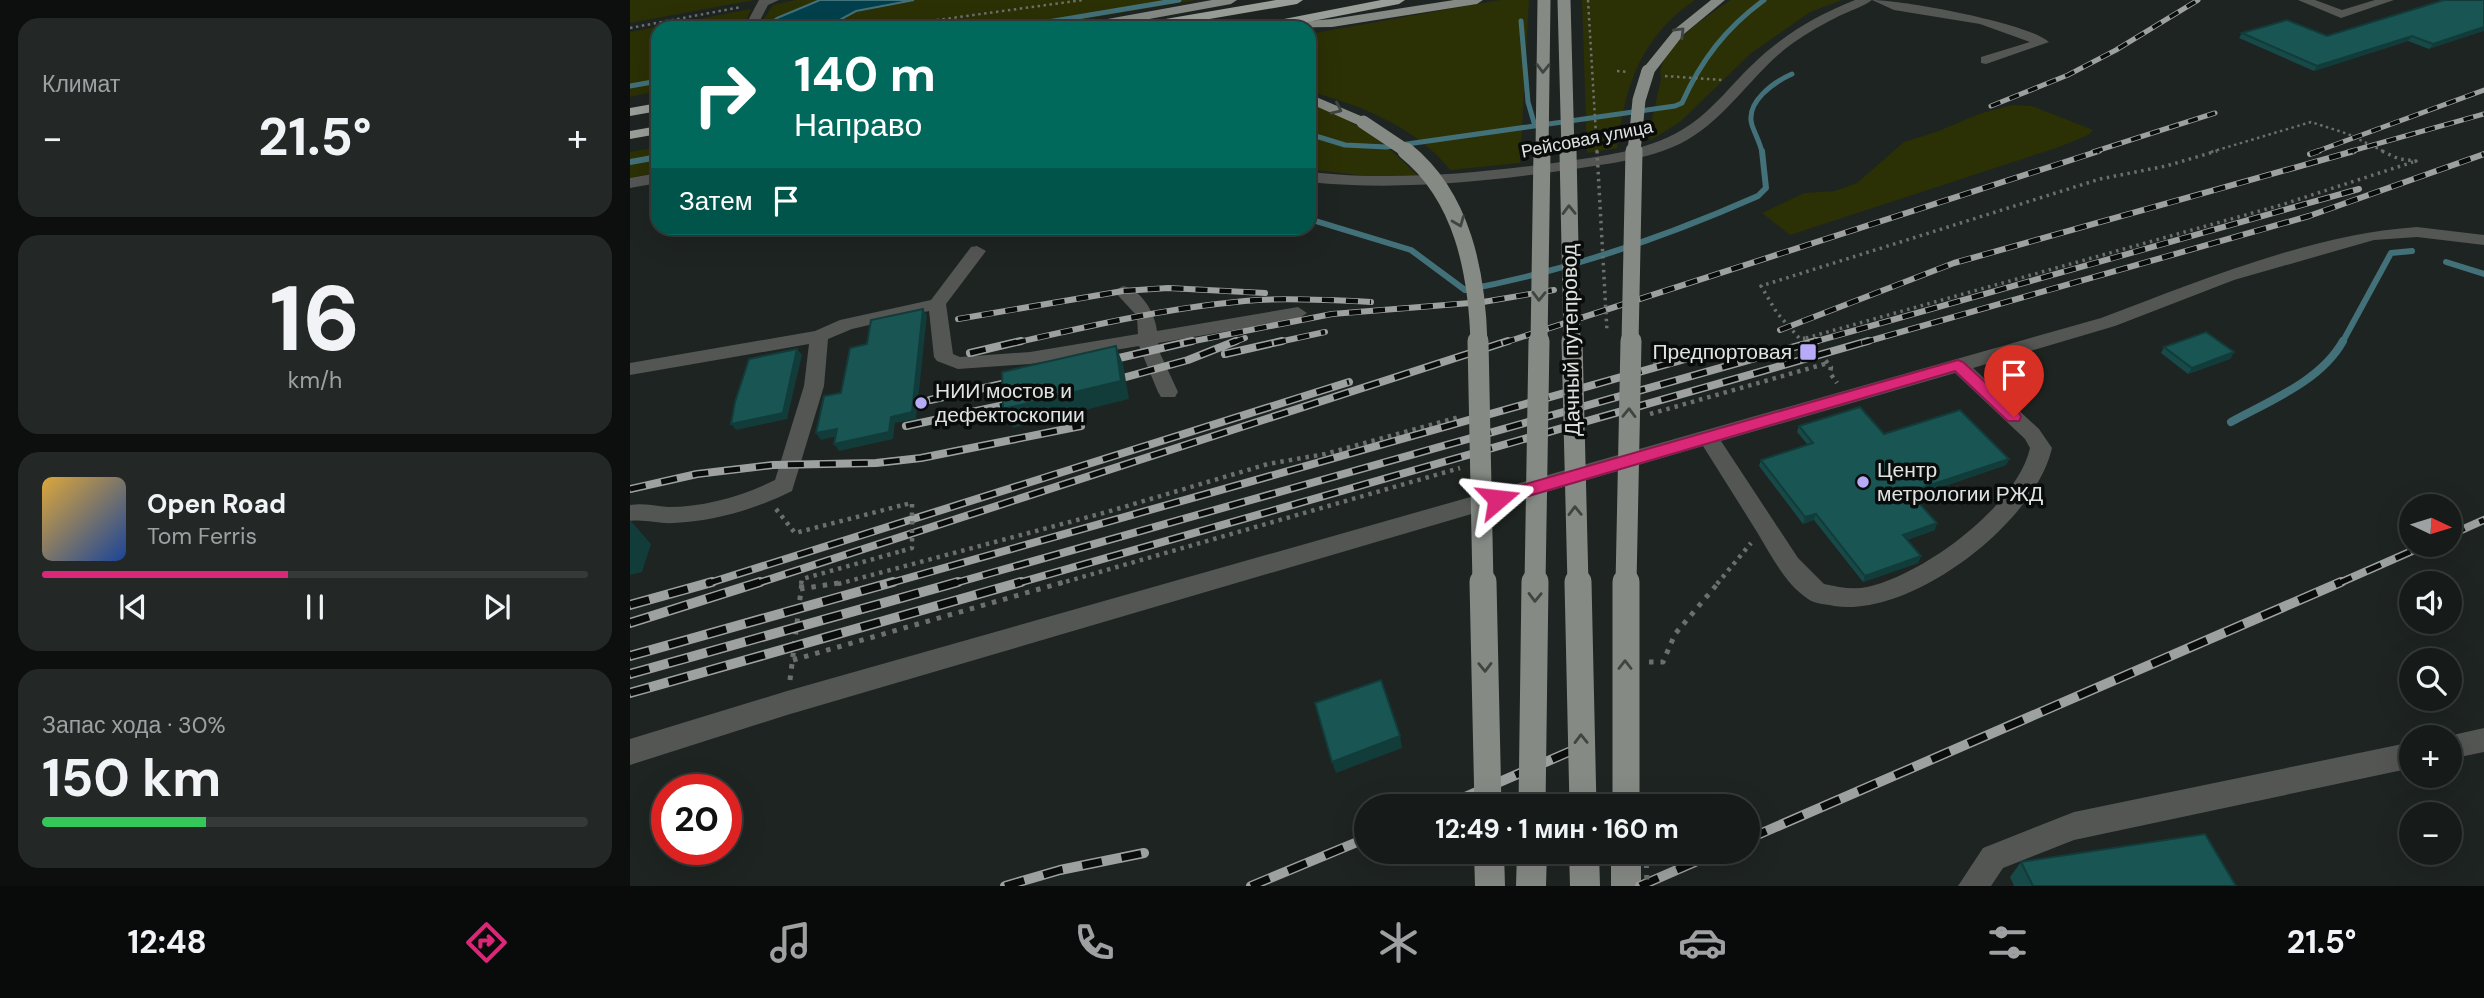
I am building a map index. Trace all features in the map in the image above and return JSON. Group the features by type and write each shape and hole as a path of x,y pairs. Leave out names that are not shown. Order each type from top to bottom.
{"highway":[{"path":"1176,21 1297,0"},
{"path":"1293,21 1399,0"},
{"path":"630,112 651,108"},
{"path":"630,135 651,131"}],"main road":[{"path":"1118,21 1231,0"},
{"path":"1316,24 1477,0"},
{"name":"Дачный путепровод","path":"1532,794 1544,0"},
{"name":"Дачный путепровод","path":"1564,0 1583,794"},
{"path":"1626,794 1625,668 1634,134 1639,100 1648,71 1660,51 1687,24 1718,0"},
{"path":"1316,101 1363,122 1414,156 1441,186 1462,228 1471,262 1478,318 1488,794"},
{"path":"1489,864 1490,886"},
{"path":"1531,886 1532,864"},
{"path":"1584,864 1585,886"},
{"path":"1626,864 1626,886"}],"street":[{"name":"Рейсовая улица","path":"1316,178 1375,183 1430,182 1561,166 1650,149 1673,141 1701,125 1748,75 1795,34 1828,15 1866,0"},
{"path":"1878,0 1895,6 1982,21 2043,42 1986,60"},
{"path":"2304,0 2341,14 2388,0"},
{"path":"755,21 768,1"},
{"path":"630,183 651,179"},
{"path":"630,752 787,703 2108,322 2228,276 2373,235 2417,232 2484,240"},
{"path":"630,369 819,336 847,324 937,304 977,251"},
{"path":"1123,291 1146,315 1149,351 1168,392"},
{"path":"937,304 944,357 958,363 1030,358 1298,313"},
{"path":"630,513 642,510 672,515 765,496 784,485 814,386 819,336"},
{"path":"1708,438 1790,565 1817,593 1863,598 1904,583 1944,562 1974,541 2006,509 2038,463 2041,448 2032,434 1958,365"},
{"path":"2462,745 2484,740"},
{"path":"1973,886 1993,858 2074,826 2399,758"}],"path":[{"path":"930,21 1083,0"},
{"path":"666,21 768,1"},
{"path":"630,28 651,24"},
{"path":"1674,77 1700,78"},
{"path":"2311,122 2348,134 2399,159 2416,161 2281,205 1805,338 1800,339 1777,313 1761,286 2099,179 2166,166 2311,122"},
{"path":"1805,338 1828,363 1830,373 1847,397"},
{"path":"1642,366 1681,355"},
{"path":"1640,417 1828,363"},
{"path":"800,589 837,584 887,571 1107,512 1268,464 1325,454 1472,414"},
{"path":"793,660 1466,467"},
{"path":"765,496 795,533 912,503 912,548 802,579 787,703"},
{"path":"1663,662 1675,634 1765,526"},
{"path":"1646,864 1647,886"}],"green space":[{"path":"630,0 754,0 630,23"},
{"path":"795,0 1196,0 1073,21 763,21 773,5"},
{"path":"1500,0 1529,0 1520,163 1450,170 1421,141 1404,130 1367,111 1316,93 1316,33"},
{"path":"1582,0 1695,0 1661,30 1638,65 1625,104 1617,148 1587,153"},
{"path":"1731,0 1842,0 1810,12 1750,54 1680,122 1651,140 1649,133 1661,68 1666,56 1686,34"},
{"path":"751,9 746,21 688,21"},
{"path":"651,28 651,92 630,97 630,32"},
{"path":"2012,105 2032,106 2093,130 2088,135 2059,147 1790,235 1762,213 1804,193 1835,191 1857,183 1904,142 1979,114"},
{"path":"1316,106 1368,133 1419,177 1367,176 1316,170"},
{"path":"651,148 651,174 630,178 630,152"}],"water":[{"path":"820,0 914,0 856,11 838,21 772,21"}],"building":[{"path":"2444,0 2484,0 2484,27 2433,44 2412,36 2317,66 2242,33 2287,20 2327,36"},
{"path":"923,309 912,412 891,417 889,432 834,444 837,429 816,433 824,396 841,393 850,348 867,344 871,320"},
{"path":"2206,332 2234,352 2192,368 2164,347"},
{"path":"1116,346 1121,381 1003,409 1002,372"},
{"path":"797,349 783,413 731,424 749,359"},
{"name":"Центр метрологии РЖД","path":"1860,407 1884,434 1960,410 2009,459 1909,492 1937,523 1903,535 1921,556 1865,576 1816,514 1805,517 1761,460 1813,443 1799,426"},
{"path":"1381,680 1400,736 1332,762 1315,703"},
{"path":"2205,834 2236,886 2033,886 2021,862"}],"waterway":[{"path":"1053,21 1179,0"},
{"path":"1535,126 1682,103 1697,73 1716,46 1738,22 1764,0"},
{"path":"1521,21 1528,102 1535,126"},
{"path":"1762,152 1752,125 1753,108 1763,94 1792,74"},
{"path":"630,86 651,82"},
{"path":"1316,136 1345,145 1386,147 1535,126"},
{"path":"1316,221 1411,250 1465,290 1614,252 1758,196 1766,188 1762,151"},
{"path":"630,162 651,158"},
{"path":"2342,343 2391,253 2412,251"},
{"path":"2446,262 2484,274"},
{"path":"2231,422 2308,379 2322,368 2343,341"}],"railway":[{"path":"1991,106 2068,75 2116,50 2198,0"},
{"path":"2315,152 2484,90"},
{"path":"2093,152 2215,113"},
{"path":"2348,152 2484,114"},
{"path":"1503,343 2099,151"},
{"path":"2310,154 2319,151"},
{"path":"1780,330 1954,263 2354,151"},
{"path":"1862,343 2309,216 2484,154"},
{"path":"1810,343 2359,189"},
{"path":"958,319 1123,291 1168,288 1265,293"},
{"path":"1184,343 1332,314 1483,302 1554,290"},
{"path":"1014,343 1135,317 1227,303 1286,299 1371,302"},
{"path":"1274,343 1325,332"},
{"path":"1232,343 1245,338"},
{"path":"970,353 1021,341"},
{"path":"1102,362 1192,341"},
{"path":"1108,382 1188,360 1236,341"},
{"path":"1225,354 1282,341"},
{"path":"755,584 1508,341"},
{"path":"952,584 1816,341"},
{"path":"1015,584 1868,341"},
{"path":"887,584 1710,352"},
{"path":"930,400 1020,380"},
{"path":"706,584 1349,382"},
{"path":"906,426 1023,401"},
{"path":"630,489 697,474 773,465 876,463 921,458 1081,426"},
{"path":"2462,530 2484,520"},
{"path":"2337,584 2399,557"},
{"path":"630,605 712,582"},
{"path":"630,623 760,582"},
{"path":"630,656 893,582"},
{"path":"630,674 958,582"},
{"path":"630,693 1021,582"},
{"path":"1760,834 2341,582"},
{"path":"1472,794 1571,751"},
{"path":"1251,886 1354,843"},
{"path":"1005,886 1060,870 1144,853"},
{"path":"1640,886 1690,864"}],"place":[{"name":"Предпортовая","path":"1808,352"},
{"name":"НИИ мостов и дефектоскопии","path":"921,403"},
{"name":"Центр метрологии РЖД","path":"1863,482"}],"route":[{"path":"1498,499 1958,365 2014,417"}]}
